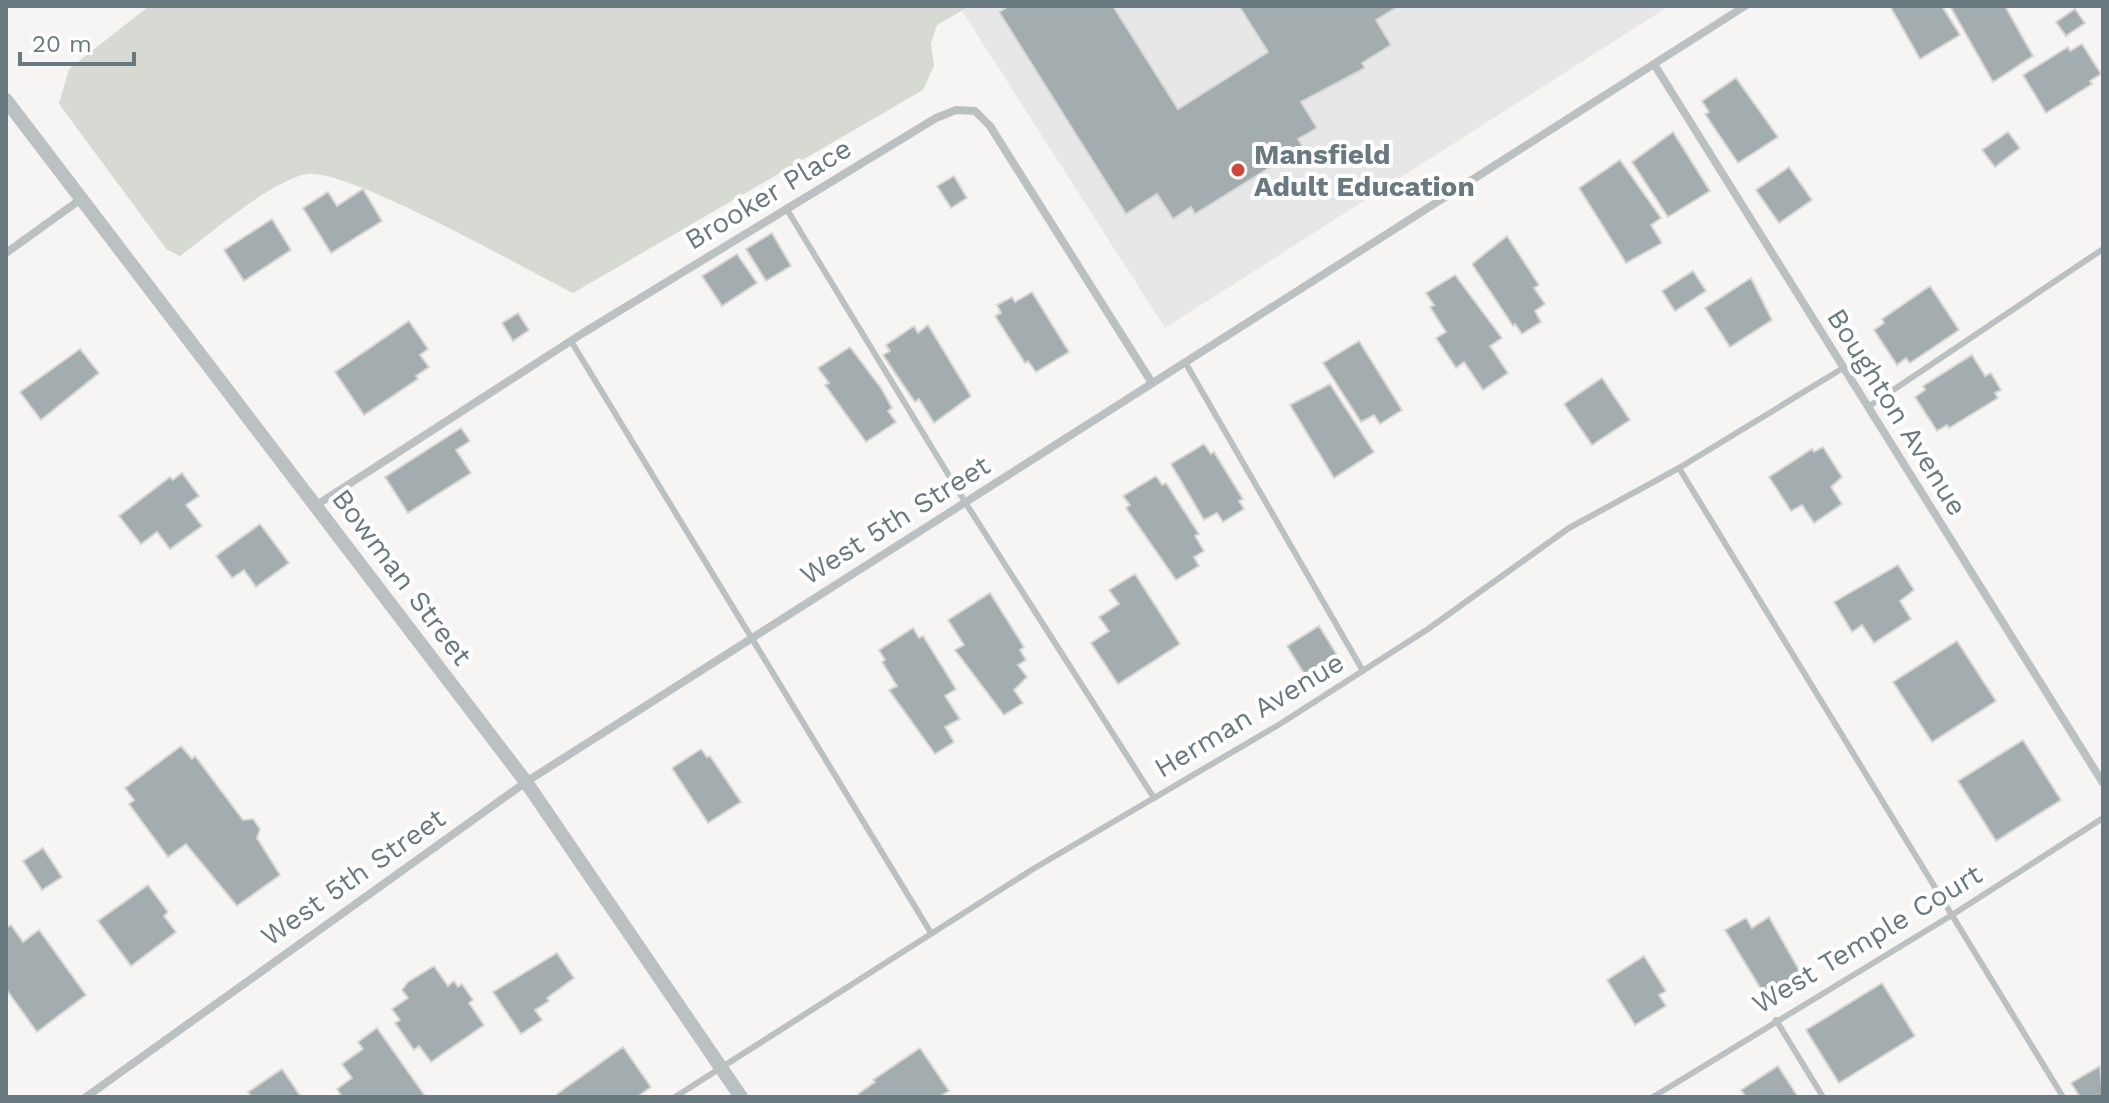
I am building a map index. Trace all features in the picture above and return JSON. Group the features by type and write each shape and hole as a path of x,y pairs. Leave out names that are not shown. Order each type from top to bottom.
{"street":[{"name":"West 5th Street","path":"86,1097 526,782 1745,6"},
{"name":"Boughton Avenue","path":"1654,64 2103,783"},
{"name":"Bowman Street","path":"6,100 526,782 741,1097"},
{"name":"Brooker Place","path":"315,506 571,341 786,208 936,118 956,110 975,111 990,126 1152,383"},
{"path":"6,253 81,199"}],"lane":[{"path":"786,208 965,502 1154,798"},
{"path":"1868,407 2103,249"},
{"path":"571,341 931,933"},
{"path":"1185,362 1363,671"},
{"name":"Herman Avenue","path":"675,1097 931,933 1363,671 1428,629 1569,528 1679,468 1843,368"},
{"path":"1679,468 2063,1097"},
{"name":"West Temple Court","path":"1653,1097 1952,915 2103,818"},
{"path":"1776,1020 1823,1097"}],"shaded area":[{"path":"149,6 970,6 937,25 931,44 934,66 923,90 573,293 397,203 328,176 307,174 293,178 259,197 180,256 167,250 59,104 69,69"},
{"name":"Mansfield Adult Education","path":"970,6 1669,6 1165,328 962,11"}],"building":[{"path":"1009,6 1113,6 1178,109 1268,52 1239,6 1399,6 1376,20 1391,45 1362,63 1365,68 1301,102 1317,128 1298,139 1303,147 1195,214 1191,207 1173,219 1157,194 1126,214 999,12"},
{"path":"1890,6 1942,6 1960,35 1920,59"},
{"path":"1950,6 2005,6 2033,56 1993,82"},
{"path":"2075,9 2085,23 2066,36 2056,22"},
{"path":"2082,44 2101,74 2090,81 2092,84 2046,113 2023,75 2068,47 2070,51"},
{"path":"1736,78 1778,137 1738,163 1705,114 1709,112 1702,101"},
{"path":"1673,132 1710,191 1668,217 1632,162"},
{"path":"2008,132 2020,148 1995,167 1982,150"},
{"path":"1620,160 1661,218 1651,225 1662,243 1626,263 1579,188"},
{"path":"1789,167 1812,200 1779,223 1756,190"},
{"path":"954,176 967,198 951,208 937,186"},
{"path":"363,189 382,221 331,253 303,208 328,192 337,206"},
{"path":"272,219 291,250 244,281 224,250"},
{"path":"772,233 791,266 766,281 746,249"},
{"path":"1507,236 1539,285 1534,288 1545,304 1535,311 1541,322 1522,334 1515,324 1513,326 1472,264"},
{"path":"737,254 757,283 722,306 702,276"},
{"path":"1693,271 1706,291 1675,311 1662,291"},
{"path":"1455,275 1502,338 1490,346 1508,373 1483,390 1464,362 1456,368 1436,338 1446,332 1430,307 1434,305 1426,293"},
{"path":"1751,278 1772,320 1730,347 1705,308"},
{"path":"1930,286 1959,330 1910,363 1906,358 1897,365 1874,330 1884,323 1882,319"},
{"path":"1032,292 1069,352 1036,372 1028,361 1025,363 995,316 1001,313 997,305 1012,297 1015,302"},
{"path":"518,313 529,330 513,341 502,323"},
{"path":"409,321 428,349 420,355 429,367 416,376 418,379 364,415 335,372"},
{"path":"928,325 971,396 934,423 919,399 915,402 883,355 890,351 886,345 914,326 918,333"},
{"path":"1359,341 1402,410 1380,424 1374,415 1361,422 1323,363"},
{"path":"850,347 881,388 892,408 888,411 896,422 866,442 825,385 829,383 818,368"},
{"path":"80,349 99,373 41,420 20,392"},
{"path":"1972,355 1985,376 1991,373 2001,390 1995,393 1998,398 1949,428 1947,425 1937,431 1915,397 1925,390 1923,386"},
{"path":"1602,378 1630,420 1592,445 1564,404"},
{"path":"1330,384 1374,452 1334,478 1290,405"},
{"path":"461,428 470,441 456,450 471,473 408,513 385,477"},
{"path":"1204,444 1211,454 1214,452 1243,499 1239,501 1244,509 1223,522 1217,513 1204,520 1171,464"},
{"path":"1823,447 1842,477 1831,487 1842,504 1814,523 1802,505 1791,511 1769,477 1812,449 1814,452"},
{"path":"182,473 199,496 186,505 202,526 170,549 157,532 141,544 119,516 170,477 173,480"},
{"path":"1156,476 1162,485 1166,483 1199,534 1195,536 1204,551 1194,557 1199,566 1176,580 1126,508 1130,505 1123,496"},
{"path":"260,524 289,563 256,587 244,570 232,578 216,556"},
{"path":"1898,565 1914,590 1900,601 1911,619 1874,643 1862,625 1852,632 1834,602"},
{"path":"1135,574 1180,644 1118,684 1091,643 1109,631 1099,617 1119,604 1109,590"},
{"path":"990,593 1024,647 1020,650 1026,660 1018,665 1027,677 1014,690 1023,703 1004,715 955,650 964,645 948,620"},
{"path":"1319,626 1337,655 1305,675 1287,646"},
{"path":"913,628 919,638 923,636 956,689 945,696 960,719 945,727 954,742 935,754 889,690 897,686 882,662 885,660 879,650"},
{"path":"1957,641 1996,701 1932,742 1893,682"},
{"path":"2023,740 2061,800 1996,841 1958,781"},
{"path":"181,746 192,759 195,756 243,820 253,819 260,829 257,838 280,875 237,906 186,844 168,857 129,804 134,800 125,788"},
{"path":"701,749 707,757 710,756 741,802 708,823 672,768"},
{"path":"43,848 62,877 42,890 23,861"},
{"path":"148,885 168,912 164,916 176,932 131,966 98,921"},
{"path":"1769,917 1803,977 1767,999 1725,930 1746,918 1752,928"},
{"path":"11,925 23,942 39,930 86,995 37,1032 6,989 6,928"},
{"path":"557,953 574,978 535,1010 542,1020 521,1034 493,992"},
{"path":"1644,956 1666,991 1659,995 1666,1006 1635,1025 1607,980"},
{"path":"434,966 448,986 454,981 458,987 462,984 473,1000 469,1003 484,1025 431,1062 419,1046 414,1050 395,1023 400,1020 392,1009 408,998 402,990 408,982"},
{"path":"1882,983 1915,1036 1839,1083 1806,1030"},
{"path":"377,1028 424,1097 342,1097 337,1089 352,1078 342,1064 363,1049 358,1042"},
{"path":"623,1047 651,1087 637,1097 557,1097 557,1094"},
{"path":"920,1048 949,1091 939,1097 860,1097 858,1094 875,1082 873,1080"},
{"path":"1778,1066 1798,1097 1746,1097 1741,1090"},
{"path":"2100,1066 2103,1097 2080,1097 2071,1083"},
{"path":"282,1069 301,1097 252,1097 248,1092"}],"place":[{"name":"Mansfield Adult Education","path":"1238,170"}]}
